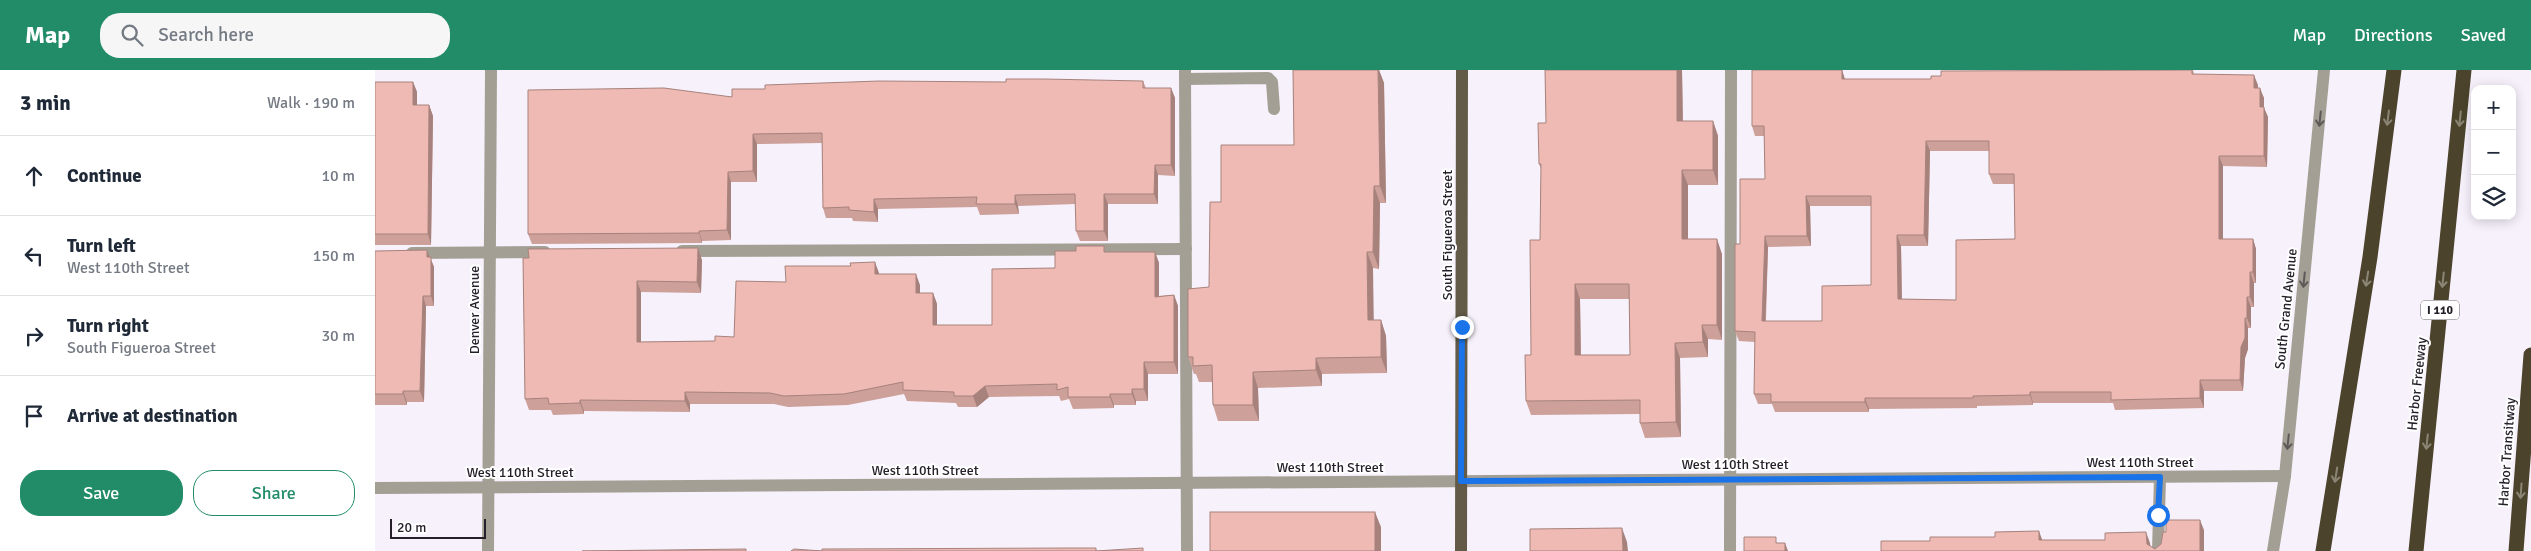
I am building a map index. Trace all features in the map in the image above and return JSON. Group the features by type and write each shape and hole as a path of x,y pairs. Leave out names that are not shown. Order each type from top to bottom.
{"highway":[{"path":"2323,551 2370,257 2394,70"},
{"name":"Harbor Freeway","path":"2416,551 2465,70"},
{"name":"Harbor Transitway","path":"2516,551 2531,355"}],"main road":[{"name":"South Figueroa Street","path":"1461,551 1462,70"}],"street":[{"name":"Denver Avenue","path":"488,551 491,70"},
{"path":"1730,551 1731,70"},
{"name":"South Grand Avenue","path":"2273,551 2285,476 2324,70"},
{"path":"1187,551 1185,74 1268,78 1272,82 1274,109"},
{"path":"669,251 1186,249"},
{"path":"404,253 559,252"},
{"name":"West 110th Street","path":"375,488 2285,476"},
{"path":"2158,551 2160,477"}],"building":[{"path":"1293,70 1378,70 1380,186 1374,186 1373,252 1367,252 1368,320 1381,320 1381,357 1316,358 1316,370 1253,372 1253,405 1213,405 1212,365 1193,366 1193,357 1188,357 1188,289 1209,287 1210,202 1221,202 1221,145 1294,145"},
{"path":"1545,70 1677,70 1677,121 1713,121 1713,170 1682,170 1682,239 1717,239 1717,325 1702,325 1703,342 1675,343 1676,422 1640,423 1640,400 1526,401 1525,355 1531,355 1530,240 1540,240 1541,164 1539,164 1538,123 1546,123","holes":["1575,284 1629,284 1630,355 1575,355"]},
{"path":"1752,70 1842,70 1842,79 1931,79 1931,76 1941,76 1941,71 2192,70 2192,74 2254,75 2254,88 2260,88 2260,107 2264,107 2264,156 2219,156 2219,239 2253,239 2253,272 2250,272 2250,297 2247,297 2245,338 2241,347 2240,380 2200,380 2200,398 2111,400 2111,392 2030,392 2030,395 1973,396 1973,398 1865,398 1865,402 1771,402 1771,394 1754,394 1755,332 1735,331 1735,244 1740,244 1740,179 1765,179 1764,126 1752,126","holes":["1926,141 1989,141 1989,174 2014,174 2015,239 1956,240 1956,300 1898,299 1897,235 1924,235","1806,196 1871,196 1871,285 1822,286 1822,321 1762,321 1765,236 1807,236"]},
{"path":"1006,79 1143,81 1143,88 1171,88 1171,165 1155,165 1154,194 1104,194 1104,231 1076,231 1075,194 1015,195 1015,204 976,204 977,197 874,199 874,212 849,210 849,207 823,208 822,133 753,134 753,171 728,172 727,230 699,231 699,233 528,234 528,90 664,88 732,97 732,89 765,89 765,85 879,81 1006,82"},
{"path":"375,82 413,82 413,105 429,105 428,234 375,234"},
{"path":"1076,246 1104,246 1104,252 1155,252 1155,297 1174,295 1174,362 1144,362 1144,389 1132,389 1132,394 1110,394 1110,397 1068,397 1068,387 1057,390 1057,384 985,386 973,396 954,396 954,392 903,390 903,382 844,394 784,396 770,393 685,392 685,401 580,400 580,403 549,404 548,398 525,399 523,258 529,258 528,249 698,248 697,282 637,281 637,342 715,341 715,336 734,337 736,281 786,282 785,266 851,266 850,263 875,262 875,274 916,274 916,293 933,293 933,325 992,325 992,269 1055,268 1055,251 1076,251"},
{"path":"427,250 427,257 431,257 431,296 423,296 420,391 403,391 403,394 375,394 375,251"},
{"path":"1210,512 1375,512 1375,551 1210,551"},
{"path":"2166,520 2200,520 2200,551 1881,551 1881,541 1930,541 1930,537 1995,537 1995,532 2039,531 2039,540 2105,540 2105,533 2146,532 2147,544 2155,549 2161,544 2163,532 2166,532"},
{"path":"1622,528 1623,551 1530,551 1530,529"},
{"path":"1744,537 1776,537 1776,543 1785,543 1785,551 1744,551"},
{"path":"1096,548 1096,551 822,551 822,549"},
{"path":"1143,548 1143,551 1096,551"},
{"path":"746,549 746,551 582,551"},
{"path":"794,549 822,551 791,551"}],"route":[{"path":"1462,327 1461,481 2160,477 2158,515"}]}
